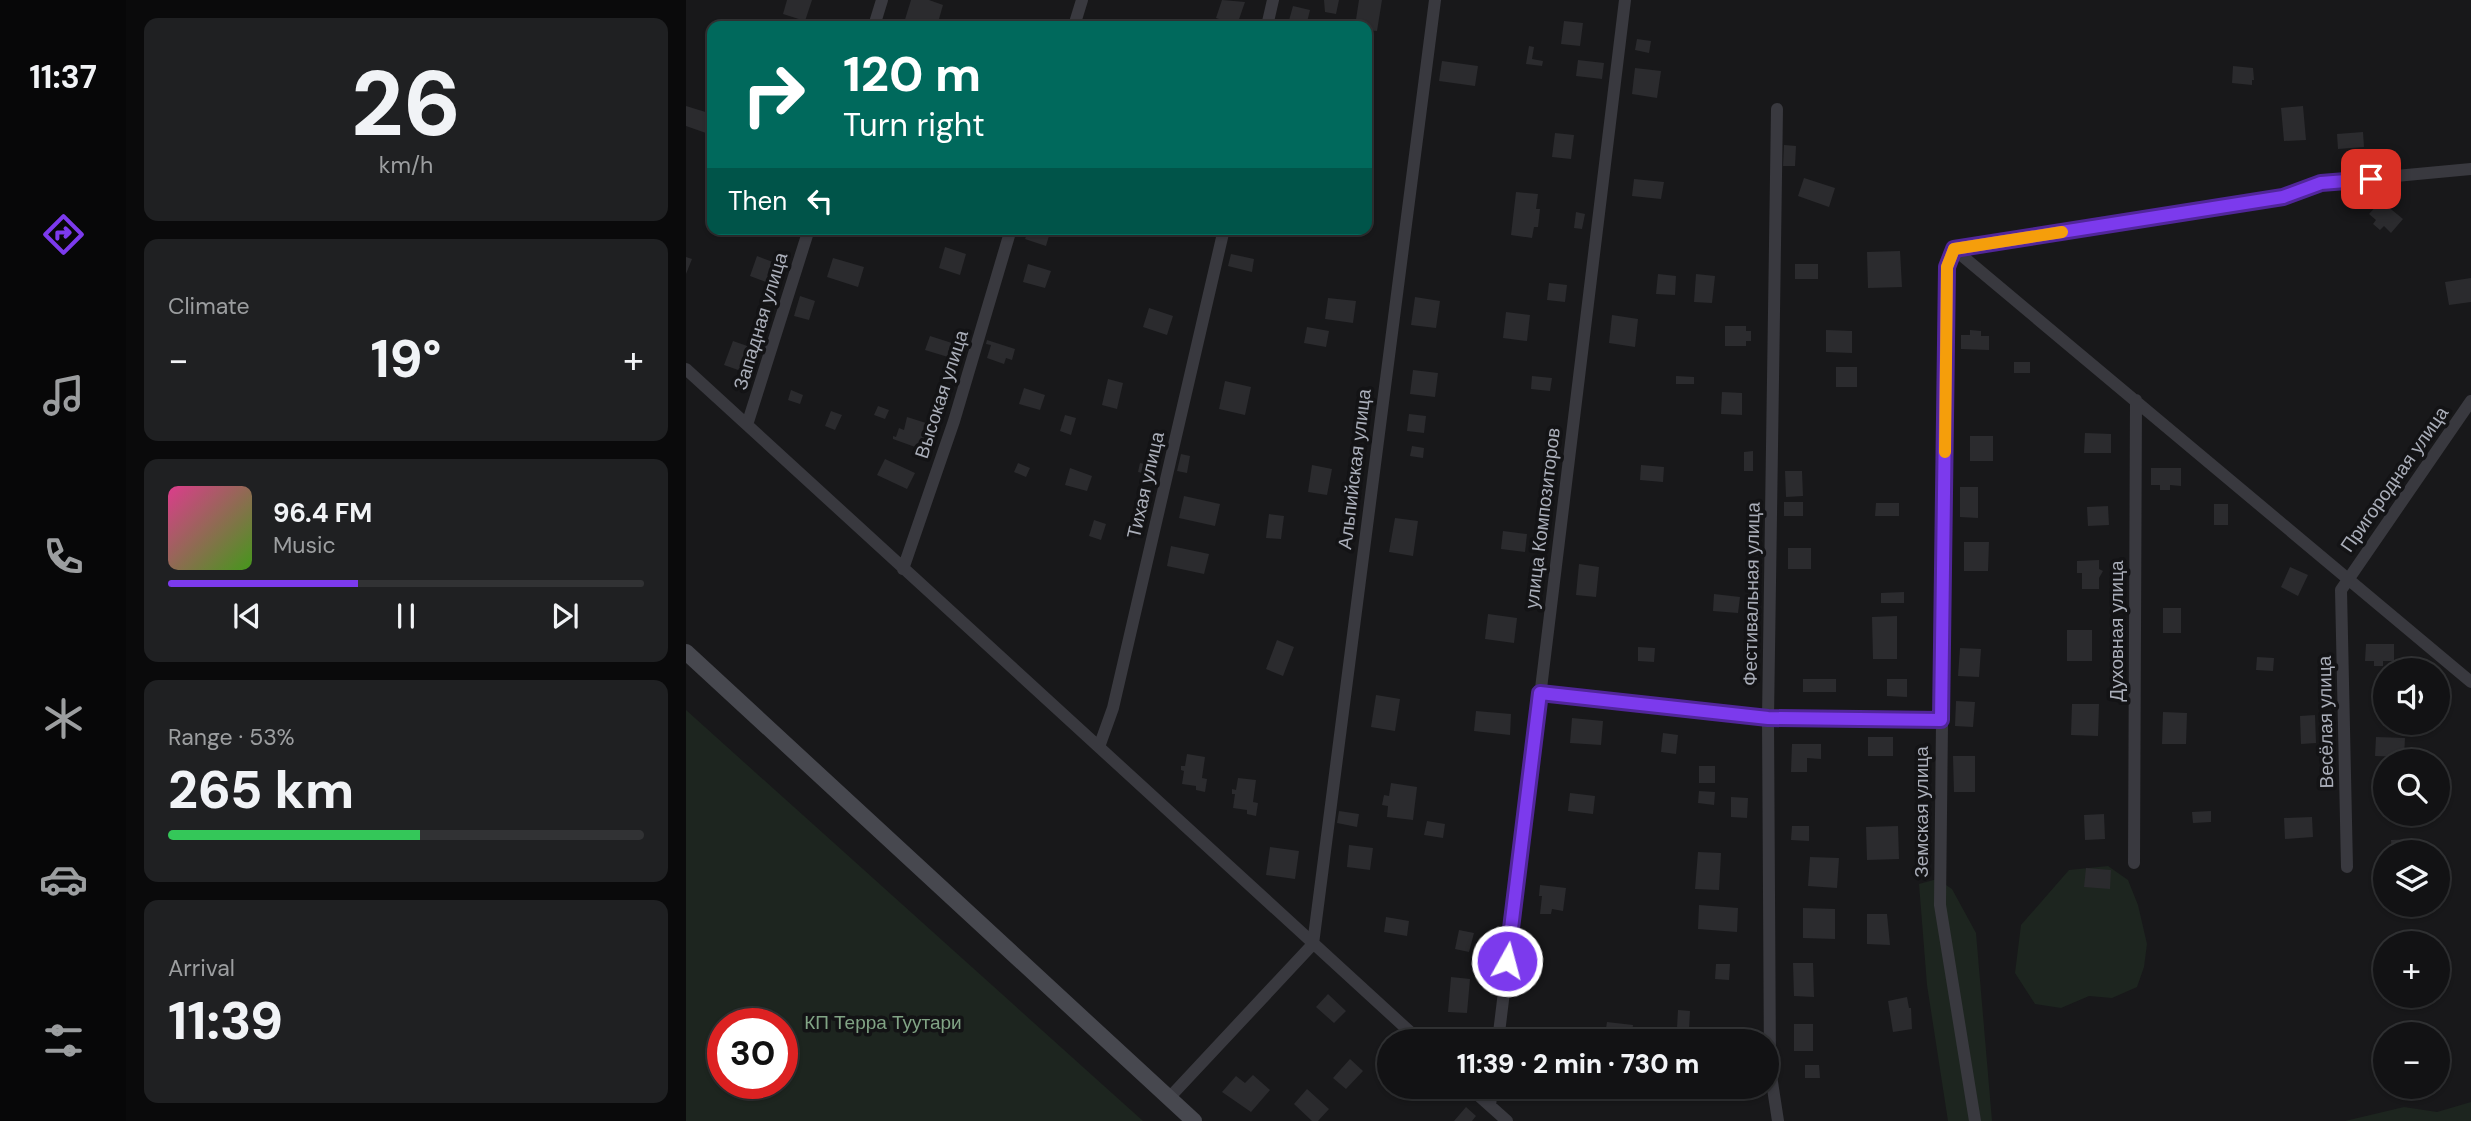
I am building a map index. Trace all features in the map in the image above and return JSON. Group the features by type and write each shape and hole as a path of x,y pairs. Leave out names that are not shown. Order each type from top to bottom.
{"street":[{"path":"876,21 882,0"},
{"path":"1076,21 1082,0"},
{"path":"1268,21 1273,0"},
{"name":"Альпийская улица","path":"1313,944 1435,0"},
{"name":"улица Композиторов","path":"1499,1029 1625,0"},
{"name":"Фестивальная улица","path":"1777,109 1768,718 1770,1069 1778,1121"},
{"path":"1954,249 2283,197 2321,183 2471,169"},
{"name":"Западная улица","path":"747,425 807,235"},
{"name":"Высокая улица","path":"902,569 954,421 1010,235"},
{"name":"Тихая улица","path":"1100,747 1113,708 1223,235"},
{"path":"1954,249 2471,682"},
{"name":"Земская улица","path":"1954,249 1947,267 1940,905 1975,1121"},
{"path":"686,369 1407,1029"},
{"name":"Духовная улица","path":"2134,863 2136,400"},
{"name":"Пригородная улица","path":"2348,579 2471,401"},
{"name":"Весёлая улица","path":"2347,867 2342,590 2348,579"},
{"path":"686,652 1194,1121"},
{"path":"1169,1098 1313,944"},
{"path":"1483,1099 1507,1121"},
{"path":"1490,1105 1491,1099"}],"lane":[{"path":"1540,693 1768,718 1941,720"}],"green space":[{"name":"КП Терра Туутари","path":"686,710 1143,1121 686,1121"},
{"path":"2108,866 2128,880 2138,905 2147,944 2144,967 2137,987 2112,998 2089,996 2061,1008 2035,1004 2015,973 2021,925 2069,870"},
{"path":"1937,879 1952,889 1976,933 1992,1121 1948,1121 1927,985 1919,884"},
{"path":"2471,1102 2471,1121 2345,1121 2404,1107 2437,1112"}],"building":[{"path":"787,0 812,0 805,21 783,14"},
{"path":"911,0 929,0 943,5 938,21 905,21"},
{"path":"1222,0 1245,2 1238,21 1216,18"},
{"path":"1324,0 1339,0 1336,14 1325,12"},
{"path":"1359,0 1382,0 1377,31 1372,30 1372,21 1356,21"},
{"path":"1293,6 1310,10 1307,21 1289,21"},
{"path":"1564,21 1583,23 1580,46 1561,44"},
{"path":"1637,39 1651,41 1649,53 1635,50"},
{"path":"1529,46 1534,47 1532,59 1543,61 1542,66 1526,64"},
{"path":"1578,60 1604,63 1602,79 1576,76"},
{"path":"1442,61 1478,66 1475,86 1439,81"},
{"path":"2233,66 2253,68 2252,85 2232,83"},
{"path":"1635,68 1661,71 1657,98 1632,94"},
{"path":"686,106 707,112 706,133 686,126"},
{"path":"2303,106 2306,140 2284,141 2281,108"},
{"path":"2363,132 2364,147 2338,149 2337,134"},
{"path":"1555,133 1574,135 1571,159 1552,157"},
{"path":"1784,145 1796,146 1795,166 1783,166"},
{"path":"1804,178 1835,188 1829,207 1798,196"},
{"path":"1634,179 1664,182 1661,199 1632,196"},
{"path":"1516,192 1538,194 1538,227 1534,227 1532,238 1511,235"},
{"path":"2381,201 2403,219 2391,233 2384,226 2380,230 2373,224 2376,220 2369,214"},
{"path":"1576,212 1585,214 1582,229 1574,228"},
{"path":"1027,235 1049,235 1046,246 1025,239"},
{"path":"945,247 966,254 960,275 939,268"},
{"path":"1900,251 1902,287 1868,288 1867,252"},
{"path":"1231,254 1254,259 1252,272 1228,266"},
{"path":"757,256 773,262 766,282 750,276"},
{"path":"686,257 692,259 686,274"},
{"path":"833,258 864,267 858,287 827,277"},
{"path":"1028,264 1051,271 1045,288 1023,282"},
{"path":"1795,264 1818,264 1818,279 1795,279"},
{"path":"1658,274 1676,276 1675,295 1656,294"},
{"path":"1696,274 1715,276 1712,303 1694,302"},
{"path":"2471,278 2471,302 2449,305 2445,282"},
{"path":"1549,283 1567,285 1565,302 1547,300"},
{"path":"800,296 815,301 809,320 794,316"},
{"path":"1415,297 1440,301 1436,328 1411,325"},
{"path":"1328,298 1356,301 1353,323 1325,319"},
{"path":"1149,308 1173,316 1167,335 1143,327"},
{"path":"1506,312 1530,315 1527,341 1503,338"},
{"path":"1612,315 1638,319 1635,347 1609,343"},
{"path":"1725,326 1746,326 1746,331 1751,331 1751,341 1746,341 1746,346 1725,346"},
{"path":"1307,327 1329,331 1326,347 1304,343"},
{"path":"1826,330 1852,331 1852,353 1826,352"},
{"path":"1970,330 1981,331 1981,336 1989,336 1989,350 1961,349 1961,335 1970,335"},
{"path":"930,336 952,343 948,357 925,350"},
{"path":"987,340 1015,349 1012,360 1006,358 1004,364 987,358 991,345 986,344"},
{"path":"733,341 753,348 744,372 724,365"},
{"path":"2014,362 2030,362 2030,373 2014,373"},
{"path":"1836,367 1857,367 1857,387 1836,387"},
{"path":"1413,370 1438,373 1435,397 1410,394"},
{"path":"1532,376 1552,378 1550,391 1531,389"},
{"path":"1676,376 1694,377 1694,384 1676,384"},
{"path":"1108,379 1123,383 1117,409 1102,405"},
{"path":"1225,381 1251,387 1245,415 1219,409"},
{"path":"1024,388 1045,395 1040,410 1019,404"},
{"path":"791,390 803,395 800,404 788,400"},
{"path":"1722,392 1742,393 1742,415 1721,414"},
{"path":"878,406 889,410 885,419 874,415"},
{"path":"831,411 842,415 835,430 825,426"},
{"path":"1409,414 1426,416 1424,433 1407,431"},
{"path":"1065,415 1076,418 1071,435 1060,431"},
{"path":"907,417 926,423 924,430 927,431 918,448 893,439 899,428 904,430"},
{"path":"2085,433 2111,434 2111,453 2084,453"},
{"path":"1970,436 1993,436 1993,461 1970,461"},
{"path":"1412,446 1424,448 1423,458 1410,456"},
{"path":"1753,451 1753,471 1744,471 1744,452"},
{"path":"1181,454 1190,456 1187,473 1177,471"},
{"path":"885,459 915,473 907,489 877,475"},
{"path":"1018,463 1030,468 1026,477 1014,472"},
{"path":"1140,463 1153,466 1151,475 1138,472"},
{"path":"1312,465 1332,469 1327,495 1308,492"},
{"path":"1641,465 1664,467 1663,482 1640,480"},
{"path":"1070,468 1092,476 1087,491 1065,485"},
{"path":"2151,468 2181,468 2181,486 2170,485 2170,490 2160,490 2160,485 2151,485"},
{"path":"1785,471 1802,471 1803,496 1786,497"},
{"path":"1960,487 1978,487 1978,518 1960,517"},
{"path":"1184,496 1220,504 1215,526 1179,518"},
{"path":"1784,502 1803,502 1803,516 1784,516"},
{"path":"1876,503 1899,503 1899,516 1875,516"},
{"path":"2214,504 2228,504 2228,525 2214,525"},
{"path":"2108,506 2109,525 2088,526 2087,507"},
{"path":"1269,514 1284,516 1281,539 1266,538"},
{"path":"1395,518 1418,521 1413,556 1389,552"},
{"path":"1094,520 1106,524 1101,540 1089,536"},
{"path":"1503,531 1527,534 1525,552 1501,549"},
{"path":"1964,542 1989,542 1988,571 1964,571"},
{"path":"1171,546 1209,554 1204,574 1167,566"},
{"path":"1788,548 1811,548 1811,569 1788,569"},
{"path":"2099,560 2099,569 2103,571 2099,578 2099,589 2082,589 2082,573 2077,573 2077,561"},
{"path":"1579,564 1599,567 1596,597 1576,595"},
{"path":"2290,567 2308,575 2298,596 2281,587"},
{"path":"1904,592 1904,603 1881,603 1881,593"},
{"path":"1714,594 1740,597 1738,613 1713,611"},
{"path":"2163,608 2181,608 2181,633 2163,633"},
{"path":"1488,614 1517,618 1514,643 1485,639"},
{"path":"1897,616 1897,659 1873,659 1872,617"},
{"path":"2067,630 2092,630 2092,661 2067,661"},
{"path":"1277,640 1294,647 1283,676 1266,669"},
{"path":"2366,644 2394,644 2394,658 2373,658 2373,661 2365,661"},
{"path":"1638,647 1655,648 1654,662 1638,661"},
{"path":"1960,648 1981,649 1979,677 1958,676"},
{"path":"2257,657 2274,658 2273,671 2256,670"},
{"path":"1803,679 1836,679 1836,692 1803,692"},
{"path":"1887,679 1907,679 1907,697 1887,696"},
{"path":"1376,695 1400,699 1395,731 1371,727"},
{"path":"1956,701 1975,702 1973,727 1955,726"},
{"path":"2072,704 2099,704 2098,736 2071,735"},
{"path":"1476,711 1511,714 1510,735 1474,731"},
{"path":"2163,712 2187,713 2186,744 2162,744"},
{"path":"2315,715 2316,743 2301,744 2300,716"},
{"path":"1572,718 1603,721 1601,745 1570,743"},
{"path":"1663,733 1678,735 1676,754 1661,752"},
{"path":"1868,737 1893,737 1893,756 1868,756"},
{"path":"2376,737 2405,738 2404,749 2375,749"},
{"path":"1792,744 1821,744 1821,759 1807,758 1807,772 1791,772"},
{"path":"1187,754 1205,757 1202,778 1207,779 1205,792 1196,790 1196,786 1182,784 1184,771 1181,766 1185,766"},
{"path":"1953,756 1975,756 1975,792 1954,792"},
{"path":"1699,766 1715,766 1715,783 1699,783"},
{"path":"1238,778 1256,780 1253,802 1258,803 1256,816 1247,814 1247,810 1233,808 1235,794 1232,794 1232,789 1236,790"},
{"path":"1391,783 1417,787 1413,820 1387,817 1388,806 1382,805 1384,795 1389,796"},
{"path":"1699,791 1715,792 1714,805 1698,803"},
{"path":"1570,793 1595,796 1593,814 1568,811"},
{"path":"1731,797 1748,798 1747,818 1731,817"},
{"path":"1339,811 1359,814 1357,827 1337,823"},
{"path":"2211,811 2211,822 2193,823 2192,812"},
{"path":"2104,814 2105,839 2085,840 2084,815"},
{"path":"2312,817 2313,837 2285,839 2284,818"},
{"path":"1427,821 1445,824 1443,838 1424,835"},
{"path":"1792,826 1809,826 1809,841 1791,840"},
{"path":"1898,826 1899,859 1867,860 1866,827"},
{"path":"1349,845 1373,848 1370,870 1347,867"},
{"path":"1270,847 1299,851 1295,879 1266,875"},
{"path":"1698,852 1721,853 1719,890 1695,889"},
{"path":"1810,857 1839,858 1837,888 1808,886"},
{"path":"2086,868 2111,870 2110,889 2084,887"},
{"path":"1540,885 1566,888 1563,911 1552,909 1551,914 1540,914"},
{"path":"1699,905 1738,908 1737,932 1698,929"},
{"path":"1803,908 1835,909 1835,939 1803,938"},
{"path":"1867,914 1887,914 1890,945 1867,944"},
{"path":"1386,917 1409,921 1407,936 1384,932"},
{"path":"1459,930 1474,933 1469,952 1455,949"},
{"path":"1793,963 1813,963 1814,997 1794,996"},
{"path":"1716,964 1730,964 1729,980 1715,979"},
{"path":"1451,977 1470,979 1467,1013 1448,1012"},
{"path":"1328,994 1346,1011 1334,1023 1316,1007"},
{"path":"1907,997 1911,1008 1912,1029 1893,1032 1888,1001"},
{"path":"1678,1010 1690,1011 1689,1029 1677,1028"},
{"path":"1607,1022 1633,1025 1632,1029 1606,1029"},
{"path":"1794,1024 1813,1024 1813,1051 1794,1051"},
{"path":"1350,1059 1363,1071 1346,1089 1333,1078"},
{"path":"1805,1065 1819,1065 1820,1078 1805,1078"},
{"path":"1253,1075 1270,1090 1251,1112 1222,1092 1236,1076 1245,1083"},
{"path":"1307,1089 1329,1109 1318,1121 1312,1121 1294,1104"},
{"path":"1466,1107 1476,1116 1472,1121 1454,1121"}],"slow traffic":[{"path":"1945,452 1947,267 1954,249 2062,232"}],"route":[{"path":"1507,961 1540,693 1768,718 1941,720 1947,267 1954,249 2283,197 2321,183 2371,179"}]}
